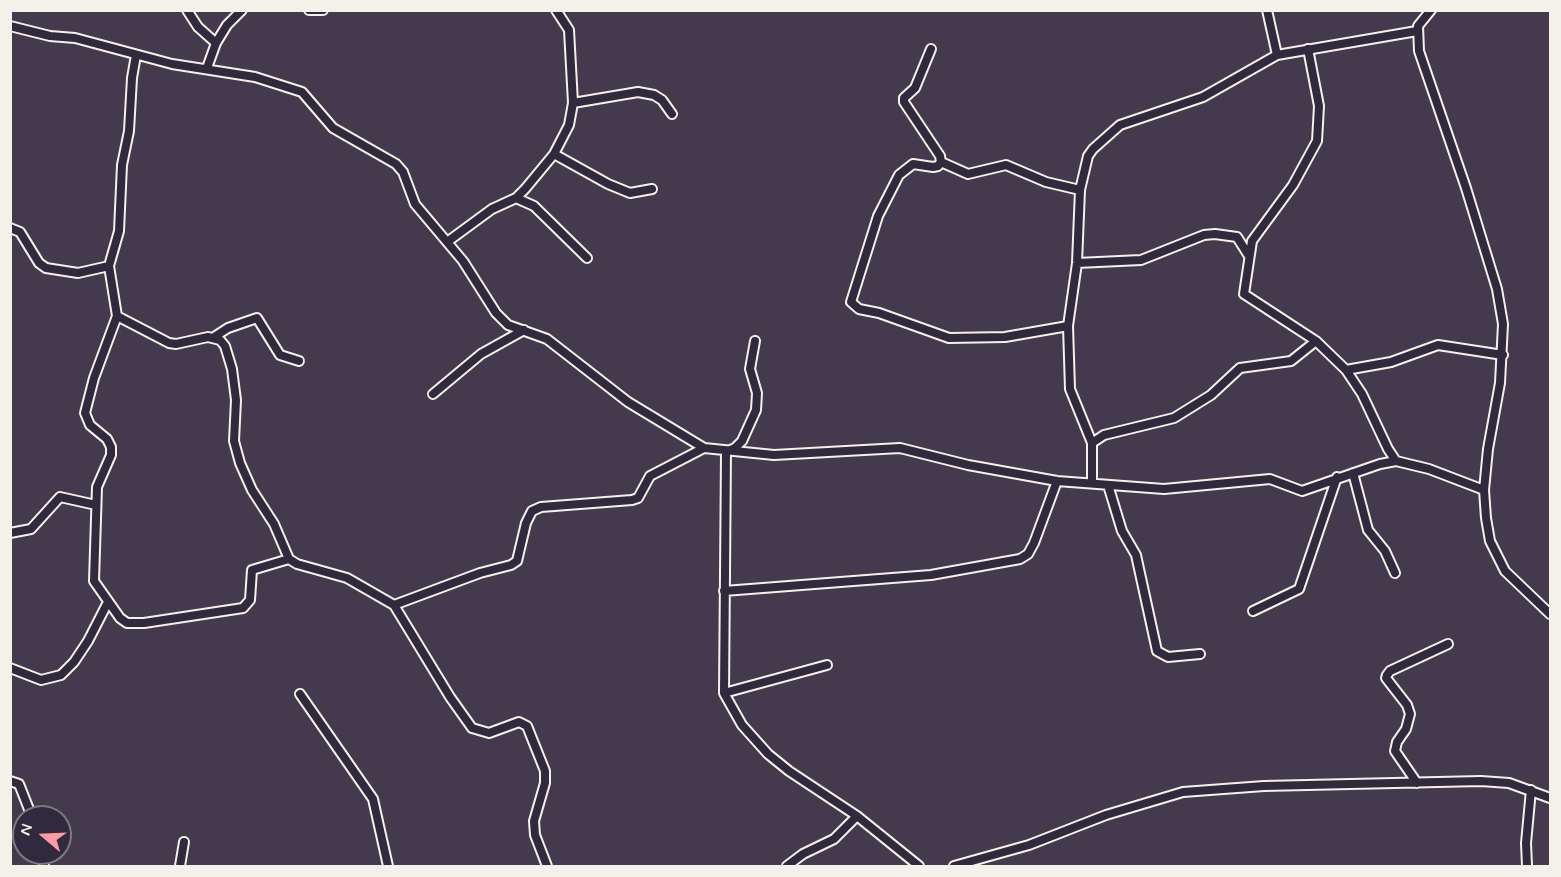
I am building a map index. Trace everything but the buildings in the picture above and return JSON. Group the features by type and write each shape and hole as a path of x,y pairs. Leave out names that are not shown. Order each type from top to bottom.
{"street":[{"path":"187,10 198,27 216,43"},
{"path":"207,68 216,43 227,25 242,10"},
{"path":"309,10 322,10"},
{"path":"447,242 492,209 516,198 554,154 569,124 573,103 569,30 556,10"},
{"path":"1267,10 1277,55"},
{"path":"1431,10 1421,21 1417,31 1419,51 1466,188 1497,289 1503,324 1503,355 1484,490 1485,518 1497,559 1516,583 1551,614"},
{"path":"10,26 50,36 75,38 172,64 255,77 302,92 333,128 396,164 403,172 415,204 463,261 496,313 508,325 547,339 628,402 704,448 774,455 900,448 968,465 1057,481 1164,489 1270,479 1302,491 1337,477 1396,461 1429,469 1484,490"},
{"path":"1092,483 1092,443 1070,389 1068,326 1077,263 1080,190 1088,156 1120,125 1203,97 1277,55 1417,31"},
{"path":"931,49 915,87 903,102 940,156 941,162"},
{"path":"1308,49 1319,106 1317,141 1293,185 1252,241 1244,294 1316,341 1346,370 1362,394 1396,461"},
{"path":"136,55 132,78 129,130 122,165 119,231 109,266 117,316 94,378 85,413 90,425 107,439 111,447 111,454 98,487 94,581 120,618 135,624 243,609 250,600 252,570 289,559"},
{"path":"573,103 638,92 654,95 662,100 672,114"},
{"path":"554,154 608,184 630,193 652,189"},
{"path":"941,162 968,174 1006,165 1046,182 1080,190"},
{"path":"941,162 938,166 933,167 913,164 898,175 878,216 854,284 851,302 853,305 949,338 1005,337 1068,326"},
{"path":"516,198 534,206 587,258"},
{"path":"10,228 20,232 39,263 46,268 78,273 109,266"},
{"path":"1077,263 1141,260 1215,234 1237,237 1249,257"},
{"path":"117,316 169,343 214,337 228,328 257,318 280,355 299,361"},
{"path":"432,394 481,354 524,330"},
{"path":"214,337 225,346 232,369 236,400 234,441 240,464 252,490 274,524 289,559 297,564 347,578 394,605 472,728 489,733 519,722 527,726 545,771 545,783 534,821 536,836 547,867"},
{"path":"726,452 735,448 742,441 756,410 757,393 750,369 755,341"},
{"path":"1092,443 1104,435 1174,418 1211,395 1240,368 1262,363 1291,361 1316,341"},
{"path":"1346,370 1383,364 1438,345 1503,355"},
{"path":"394,605 517,561 526,523 532,511 541,507 638,498 650,476 704,448"},
{"path":"726,452 724,693 742,725 768,754 857,816 919,867"},
{"path":"1353,473 1368,530 1385,551 1395,573"},
{"path":"1253,611 1299,589 1337,477"},
{"path":"724,591 931,575 1020,559 1028,554 1034,543 1057,481"},
{"path":"1108,485 1122,531 1136,555 1158,651 1168,657 1200,654"},
{"path":"10,533 31,530 60,497 96,505"},
{"path":"10,668 41,680 61,675 88,641 108,602"},
{"path":"1417,783 1395,751 1410,714 1407,705 1386,678 1390,670 1448,644"},
{"path":"724,693 827,665"},
{"path":"300,694 373,798 388,867"},
{"path":"10,781 19,784 27,805"},
{"path":"954,867 1029,845 1106,815 1183,792 1264,786 1500,782 1551,798"},
{"path":"1527,867 1526,843 1531,790"},
{"path":"787,867 803,854 834,839 857,816"},
{"path":"180,867 184,842"}]}
